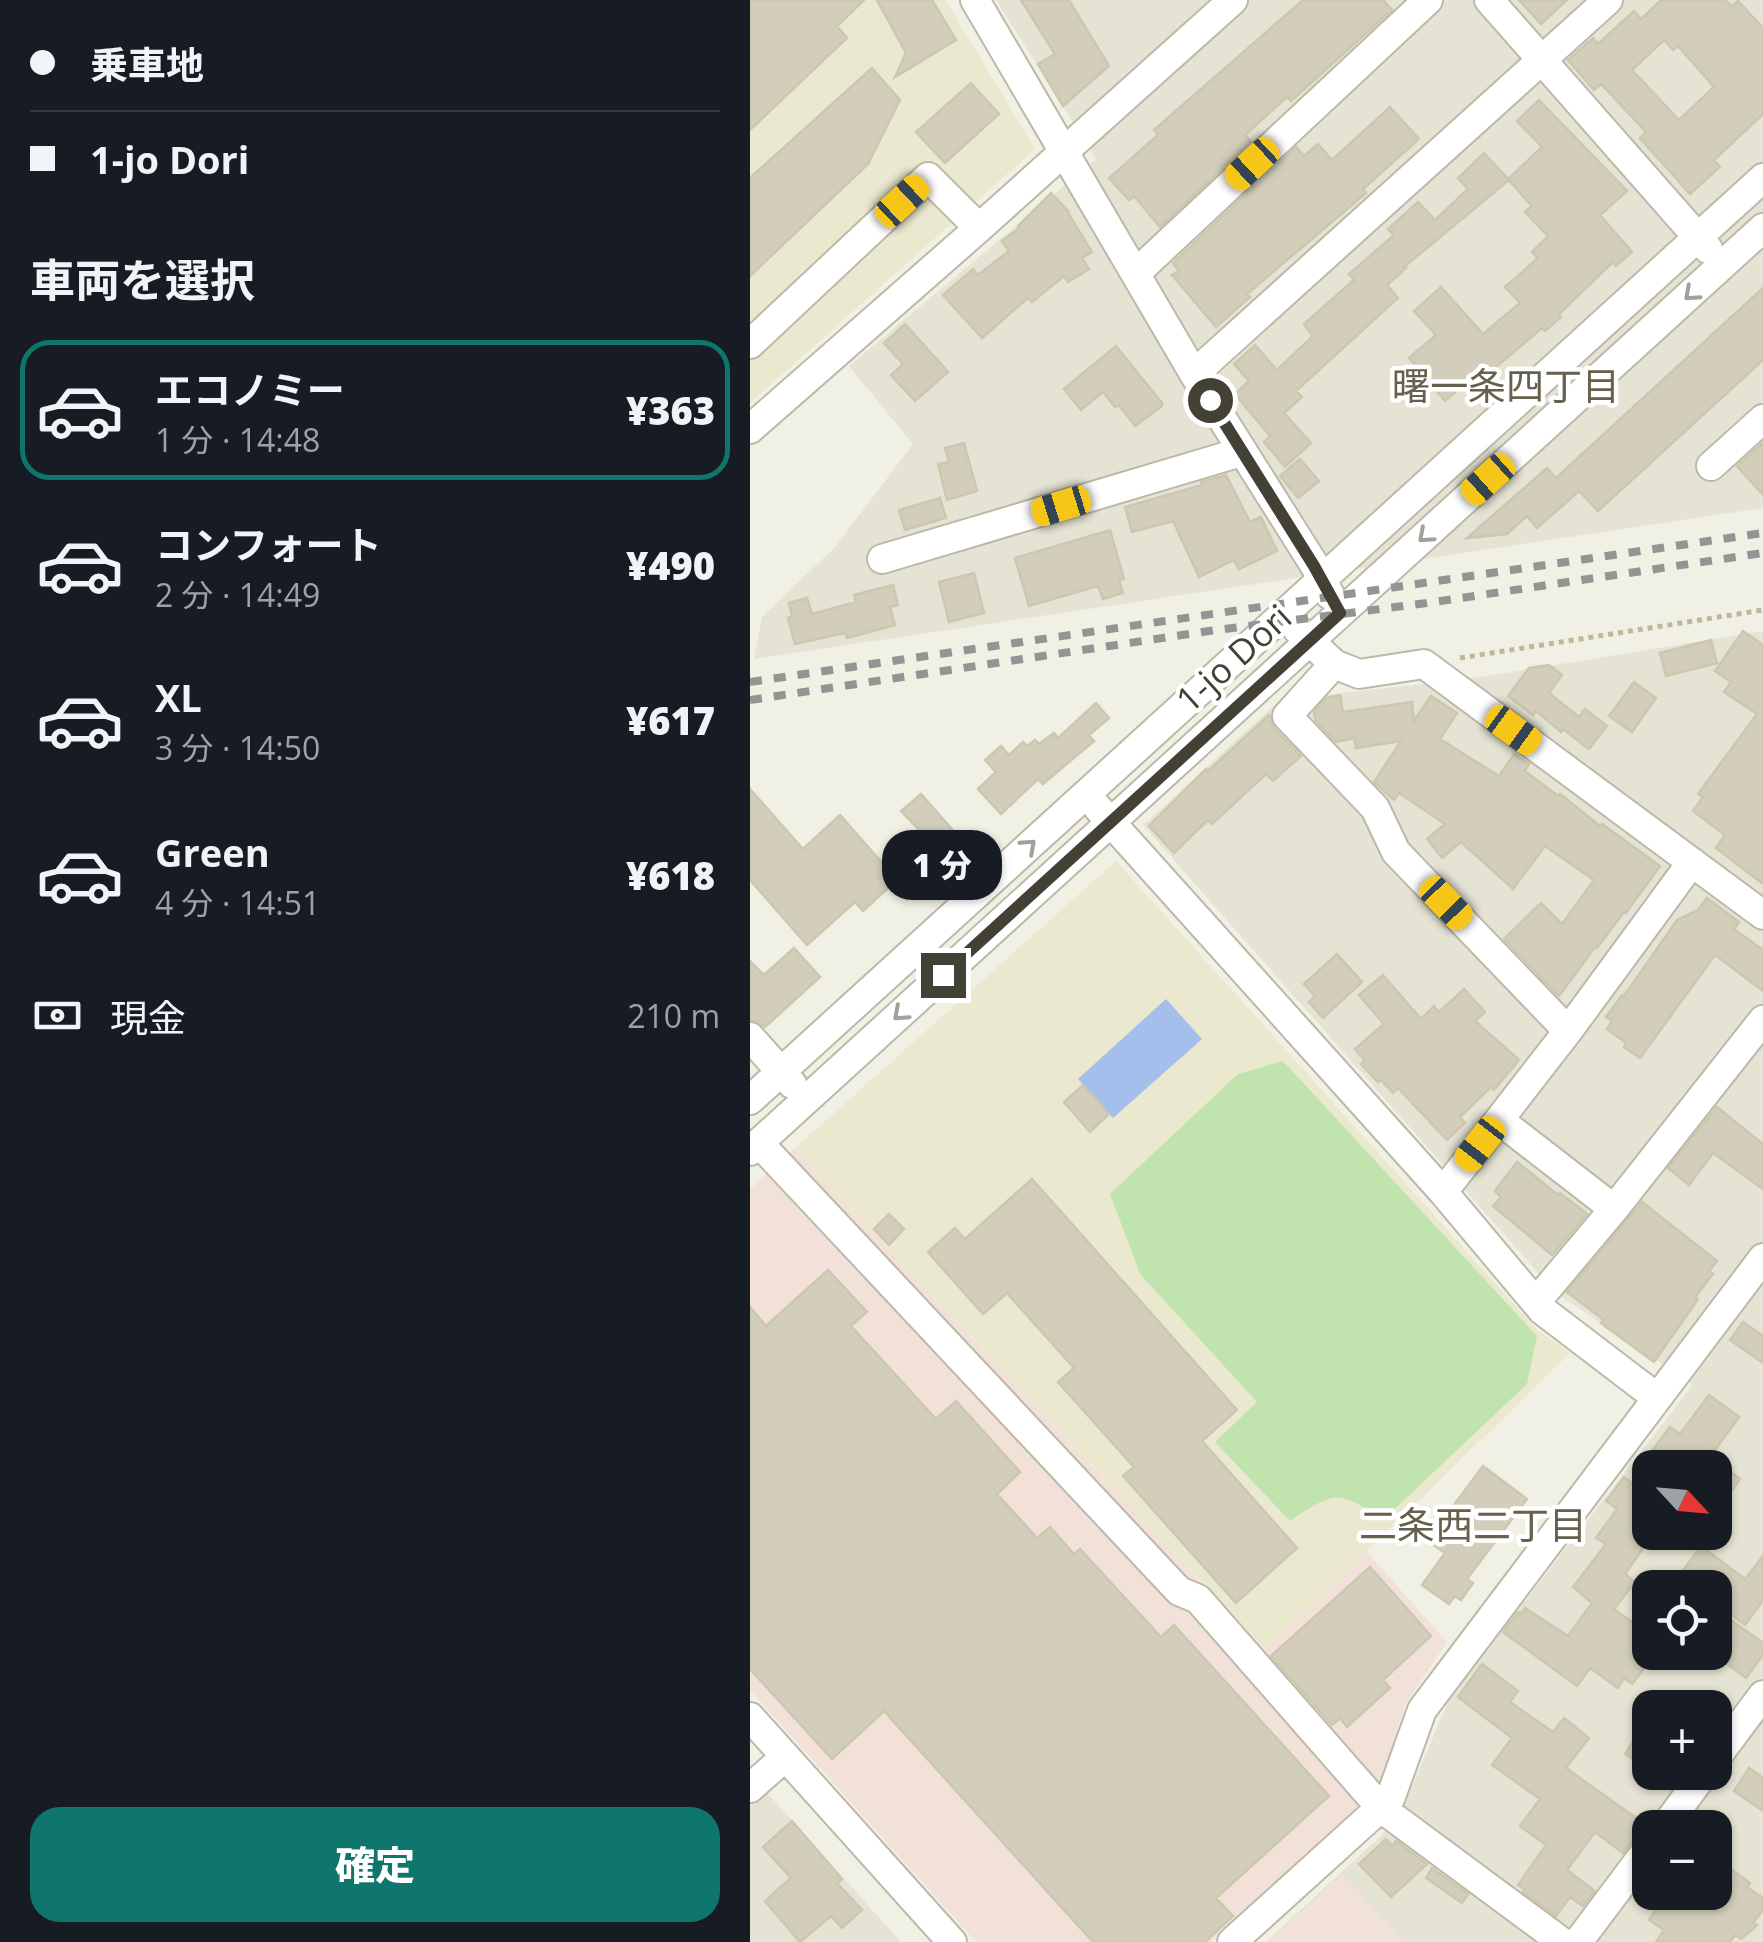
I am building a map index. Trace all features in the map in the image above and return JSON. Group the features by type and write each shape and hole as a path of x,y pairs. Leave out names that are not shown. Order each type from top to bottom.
{"street":[{"path":"974,0 1340,613"},
{"path":"750,429 1233,0"},
{"path":"1136,274 1428,0"},
{"path":"1489,0 1723,264"},
{"path":"1194,374 1608,0"},
{"path":"750,344 928,177 979,228"},
{"name":"1-jo Dori","path":"750,1100 1763,178"},
{"name":"1-jo Dori","path":"754,1147 1763,228"},
{"path":"1710,466 1763,419"},
{"path":"882,560 1241,452"},
{"path":"1283,615 1334,664 1359,674 1424,664 1763,915"},
{"path":"1334,664 1286,716 1375,808 1396,852 1568,1031"},
{"path":"1086,795 1443,1192 1542,1310 1656,1397"},
{"path":"1443,1192 1692,862"},
{"path":"1536,1302 1763,1020"},
{"path":"750,1036 806,1100"},
{"path":"1499,1120 1614,1208"},
{"path":"754,1147 1179,1591 1198,1599 1380,1808 1562,1942"},
{"path":"1232,1942 1390,1800 1422,1710 1763,1258"},
{"path":"1732,1736 1763,1695"},
{"path":"750,1718 946,1940"},
{"path":"750,1788 785,1756"},
{"path":"1578,1942 1632,1870"}],"path":[{"path":"1424,664 1763,610"}],"shaded area":[{"path":"750,0 945,0 1035,149 750,403"},
{"path":"996,0 1763,0 1763,508 754,659 762,617 836,546 913,444 849,366 1096,159"},
{"path":"1763,631 1763,1942 1266,1942 1398,1820 1450,1697 1632,1463 1632,1550 1732,1550 1732,1450 1642,1450 1693,1385 1556,1293 1143,825 1280,700 1475,678"},
{"path":"1116,861 1538,1331 1570,1353 1266,1650 794,1149"},
{"path":"794,1149 1265,1650 1367,1552 1447,1642 1405,1705 1378,1791 1211,1942 976,1942 750,1690 750,1189"},
{"path":"750,1774 901,1942 750,1942"},
{"path":"1342,1875 1405,1942 1268,1942"}],"green space":[{"path":"1283,1061 1537,1336 1527,1384 1384,1519 1356,1503 1337,1498 1328,1499 1290,1521 1215,1442 1257,1402 1140,1274 1110,1194 1238,1074"}],"water":[{"path":"1166,999 1202,1039 1113,1118 1078,1079"}],"building":[{"path":"750,0 864,0 837,26 847,38 750,130"},
{"path":"877,0 932,0 956,40 895,77 906,53"},
{"path":"1021,0 1069,0 1109,66 1063,106 1038,64 1055,54"},
{"path":"1303,0 1383,0 1392,10 1291,101 1287,97 1245,135 1251,142 1160,227 1134,196 1129,200 1109,178 1158,135 1154,130"},
{"path":"1519,0 1567,0 1541,24"},
{"path":"1661,0 1726,0 1731,7 1738,1 1763,28 1763,114 1714,160 1720,167 1690,194 1640,138 1646,132 1601,84 1594,90 1568,60 1593,38 1598,44 1634,11 1641,19","holes":["1664,40 1673,50 1678,46 1714,87 1679,120 1632,70"]},
{"path":"872,68 900,100 868,164 750,276 750,178"},
{"path":"971,83 999,114 945,163 916,132"},
{"path":"1539,100 1627,191 1600,215 1632,252 1616,266 1613,262 1545,331 1542,328 1478,382 1473,377 1445,401 1409,358 1436,335 1414,311 1441,287 1483,334 1520,303 1505,287 1538,258 1532,252 1548,236 1525,212 1532,206 1508,179 1542,147 1517,121"},
{"path":"1390,107 1419,139 1363,189 1366,193 1247,294 1250,297 1216,327 1172,275 1179,271 1173,263 1296,147 1304,156 1318,144 1332,160"},
{"path":"1484,153 1509,180 1404,267 1387,285 1398,298 1296,391 1302,397 1284,413 1311,443 1285,467 1264,442 1270,436 1235,394 1249,381 1234,364 1255,345 1277,370 1313,336 1304,324 1354,280 1349,274 1394,235 1388,229 1418,202 1435,220 1468,189 1458,178"},
{"path":"1051,193 1069,212 1092,252 1082,258 1089,269 1068,282 1064,276 1032,302 1028,298 982,338 943,295 973,269 978,275 1009,251 1002,241"},
{"path":"1763,288 1763,360 1598,511 1579,491 1537,528 1527,516 1507,534 1467,538 1547,468 1556,478"},
{"path":"905,324 948,372 915,401 891,375 903,364 884,343"},
{"path":"1116,346 1162,403 1135,426 1103,392 1081,410 1064,389"},
{"path":"964,443 977,491 947,500 938,464 949,462 945,448"},
{"path":"1763,443 1763,495 1737,466"},
{"path":"1300,459 1319,481 1298,498 1280,476"},
{"path":"1226,475 1250,522 1261,517 1277,551 1239,569 1234,560 1199,577 1173,521 1132,532 1125,507"},
{"path":"940,498 946,518 905,530 899,510"},
{"path":"1110,530 1124,579 1119,580 1123,593 1103,599 1098,586 1029,606 1015,558"},
{"path":"974,573 984,613 949,622 939,582"},
{"path":"893,585 898,605 890,607 895,625 847,638 845,633 795,644 788,618 792,616 789,603 807,598 812,614 856,602 854,595"},
{"path":"1743,631 1763,645 1763,884 1716,848 1725,835 1693,811 1703,797 1698,794 1757,714 1724,692 1731,682 1715,671"},
{"path":"1711,640 1717,663 1666,676 1660,653"},
{"path":"1549,665 1562,675 1549,693 1579,717 1585,709 1607,726 1589,749 1508,696 1529,668"},
{"path":"1634,682 1656,698 1632,732 1609,716"},
{"path":"1340,695 1343,712 1412,702 1414,721 1431,696 1457,713 1440,739 1499,776 1514,754 1529,764 1525,771 1660,866 1559,996 1504,939 1541,903 1562,924 1594,880 1545,846 1513,889 1461,842 1442,858 1427,839 1445,824 1399,793 1394,800 1374,782 1401,741 1356,748 1354,738 1336,742 1316,721 1314,712 1327,698"},
{"path":"1096,703 1109,718 1089,735 1094,741 1043,784 1038,779 1001,814 978,789 996,772 985,760 1001,746 1009,755 1023,742 1027,746 1035,740 1039,744 1054,733 1058,738"},
{"path":"1269,715 1274,728 1301,756 1273,781 1266,774 1174,853 1149,826 1206,769"},
{"path":"750,789 803,849 840,815 884,865 921,832 901,811 921,794 956,834 863,911 855,902 807,945 750,880"},
{"path":"1707,898 1739,922 1734,929 1763,950 1763,991 1715,955 1640,1058 1607,1029 1612,1021 1606,1017 1677,920 1698,910"},
{"path":"794,948 820,977 765,1027 750,1020 750,961 764,975"},
{"path":"1337,954 1362,982 1323,1018 1309,1002 1315,996 1304,984"},
{"path":"1383,975 1421,1019 1434,1006 1439,1012 1464,989 1485,1012 1475,1021 1519,1060 1494,1090 1491,1087 1460,1117 1465,1123 1447,1140 1398,1088 1393,1093 1381,1080 1378,1082 1361,1064 1365,1061 1355,1049 1384,1024 1359,995"},
{"path":"1083,1085 1109,1114 1090,1132 1064,1102"},
{"path":"1717,1107 1763,1144 1763,1189 1713,1153 1689,1185 1668,1168"},
{"path":"1517,1162 1587,1214 1552,1255 1493,1206 1501,1197 1495,1191"},
{"path":"1032,1179 1237,1410 1202,1441 1297,1548 1236,1603 1123,1476 1134,1467 1058,1382 1074,1368 1007,1293 983,1314 928,1252 955,1228 965,1239"},
{"path":"1642,1202 1717,1261 1709,1271 1713,1274 1695,1297 1698,1299 1654,1362 1567,1292"},
{"path":"889,1214 904,1229 889,1245 874,1229"},
{"path":"828,1270 867,1312 851,1326 936,1419 956,1401 1020,1472 997,1494 1037,1538 1050,1527 1074,1554 1080,1549 1161,1637 1174,1625 1329,1796 1216,1898 1233,1916 1205,1942 1093,1942 884,1711 832,1759 750,1669 750,1307 766,1326"},
{"path":"1743,1322 1763,1336 1763,1363 1730,1340"},
{"path":"1709,1395 1739,1417 1715,1450 1653,1450 1670,1427 1680,1434"},
{"path":"1483,1466 1527,1499 1467,1579 1473,1583 1461,1600 1455,1596 1449,1604 1422,1585 1445,1553 1431,1543 1439,1532 1436,1529"},
{"path":"1732,1473 1740,1479 1732,1490"},
{"path":"1624,1477 1632,1483 1632,1550 1642,1550 1625,1574 1632,1580 1632,1586 1614,1609 1632,1622 1632,1670 1643,1670 1632,1684 1624,1678 1618,1688 1590,1668 1577,1686 1503,1632 1525,1608 1568,1636 1592,1603 1573,1587 1606,1544 1596,1538 1617,1509 1606,1501"},
{"path":"1698,1550 1706,1550 1745,1579 1763,1556 1763,1600 1745,1625 1732,1615 1732,1570 1683,1570"},
{"path":"1370,1567 1431,1636 1383,1680 1390,1688 1347,1727 1340,1718 1332,1725 1271,1656"},
{"path":"1732,1621 1763,1643 1763,1655 1746,1678 1732,1668"},
{"path":"1482,1664 1518,1691 1510,1702 1553,1732 1564,1718 1589,1738 1566,1768 1632,1815 1632,1841 1623,1853 1595,1832 1567,1870 1595,1891 1583,1906 1570,1897 1556,1916 1518,1885 1546,1845 1520,1826 1540,1799 1492,1765 1512,1738 1458,1697"},
{"path":"1749,1768 1763,1778 1763,1811 1734,1791"},
{"path":"792,1821 842,1879 837,1883 862,1910 842,1928 831,1916 800,1942 765,1901 791,1878 763,1847"},
{"path":"1386,1839 1392,1846 1396,1841 1427,1864 1391,1897 1359,1864"},
{"path":"1432,1868 1468,1894 1462,1903 1426,1878"},
{"path":"1732,1870 1763,1898 1763,1910 1753,1923 1757,1925 1741,1939 1735,1935 1730,1942 1656,1942 1664,1930 1649,1920 1656,1910 1732,1910"}],"railway":[{"path":"750,682 1763,533"},
{"path":"750,700 1763,553"}],"district":[{"name":"曙一条四丁目","path":"1506,387"},
{"name":"二条西二丁目","path":"1473,1526"}],"route":[{"path":"943,975 1340,613 1210,400"}]}
